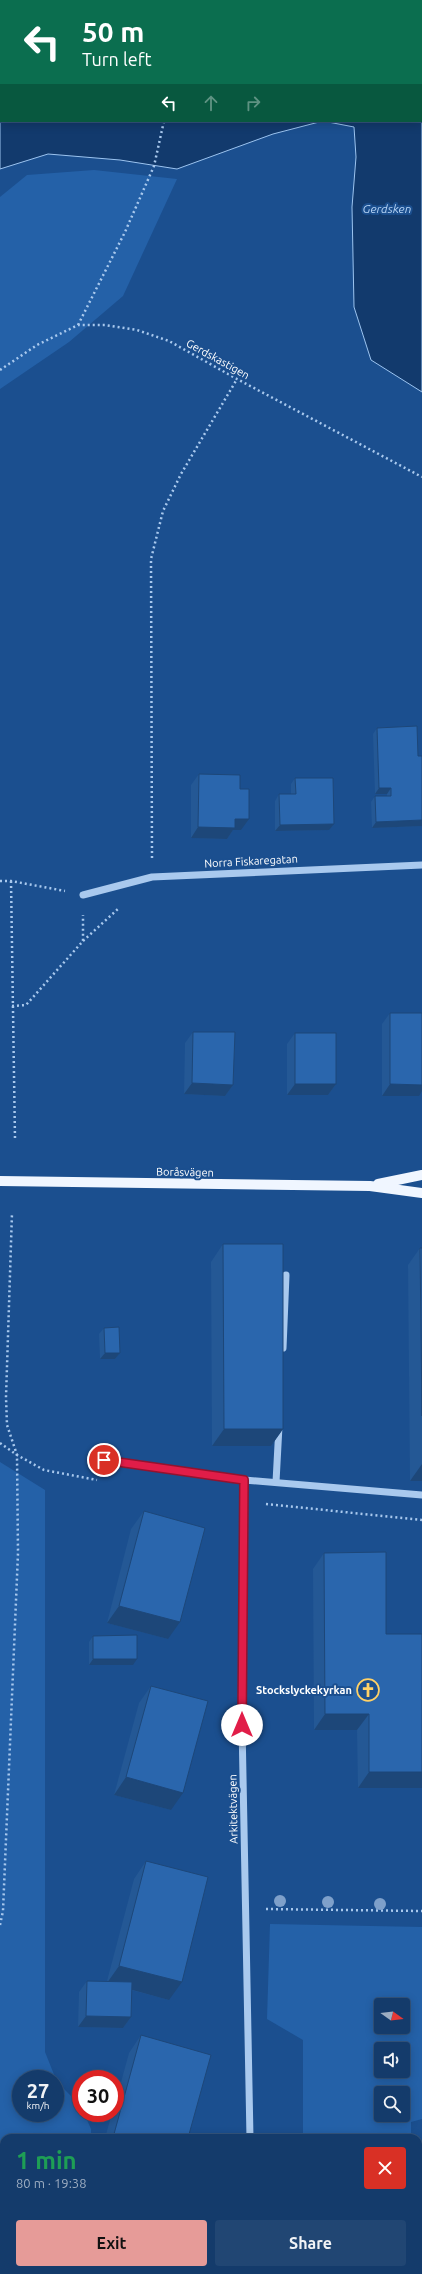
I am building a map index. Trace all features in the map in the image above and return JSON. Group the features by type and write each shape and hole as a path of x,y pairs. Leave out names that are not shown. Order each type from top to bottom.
{"main road":[{"name":"Boråsvägen","path":"370,1186 422,1175"},
{"name":"Boråsvägen","path":"0,1181 370,1186 422,1193"}],"street":[{"name":"Norra Fiskaregatan","path":"83,895 152,877 422,865"},
{"path":"282,1354 286,1275"},
{"path":"276,1482 279,1418"},
{"path":"104,1460 244,1480 422,1495"},
{"name":"Arkitektvägen","path":"244,1480 242,1725 250,2134"}],"path":[{"path":"78,325 125,232 154,166 164,122"},
{"name":"Gerdskastigen","path":"0,370 37,345 78,325 105,325 137,330 169,341 237,379 422,477"},
{"path":"152,877 150,559 163,511 181,474 237,379"},
{"path":"0,881 11,881 83,895 83,941 26,1005 12,1006"},
{"path":"11,881 15,1139"},
{"path":"0,1925 3,1912 18,1553 17,1455 7,1425 6,1398 12,1213"},
{"path":"246,1908 422,1911"}],"shaded area":[{"path":"94,170 177,179 123,296 69,342 0,389 0,197 27,175"},
{"path":"0,1462 45,1490 45,2052 52,2070 12,2070 12,2122 64,2122 64,2089 72,2097 72,2122 88,2122 91,2129 91,2134 0,2134"},
{"path":"270,1924 422,1927 422,2119 411,2122 411,2134 303,2134 303,2040 267,2019"}],"water":[{"name":"Gerdsken","path":"0,122 319,122 273,134 177,169 120,160 48,154 0,169"},
{"name":"Gerdsken","path":"328,122 422,122 422,392 371,360 354,307 352,207 356,157 354,127"}],"building":[{"path":"417,726 418,756 422,756 422,820 376,822 375,796 391,796 391,788 379,788 377,728"},
{"path":"199,774 240,775 240,789 249,789 249,819 235,819 235,828 198,827"},
{"path":"295,778 333,778 334,824 280,825 279,794 296,794"},
{"path":"390,1013 422,1013 422,1085 390,1084"},
{"path":"193,1032 235,1032 233,1085 192,1083"},
{"path":"295,1033 336,1033 336,1084 295,1084"},
{"path":"223,1244 283,1244 283,1429 224,1429"},
{"path":"420,1248 422,1248 422,1416"},
{"path":"119,1327 120,1353 105,1353 104,1328"},
{"path":"144,1511 205,1528 180,1622 119,1606"},
{"name":"Stockslyckekyrkan","path":"386,1552 386,1634 422,1634 422,1772 369,1772 369,1714 325,1714 324,1553"},
{"path":"137,1635 137,1659 93,1659 93,1636"},
{"path":"151,1686 208,1701 183,1793 126,1777"},
{"path":"146,1861 208,1877 182,1982 119,1966"},
{"path":"87,1981 132,1982 131,2017 86,2016"},
{"path":"141,2035 211,2055 189,2134 114,2134 117,2122 124,2122 124,2097"}],"place":[{"name":"Stockslyckekyrkan","path":"368,1690"}],"route":[{"path":"104,1460 244,1480 242,1725"}]}
